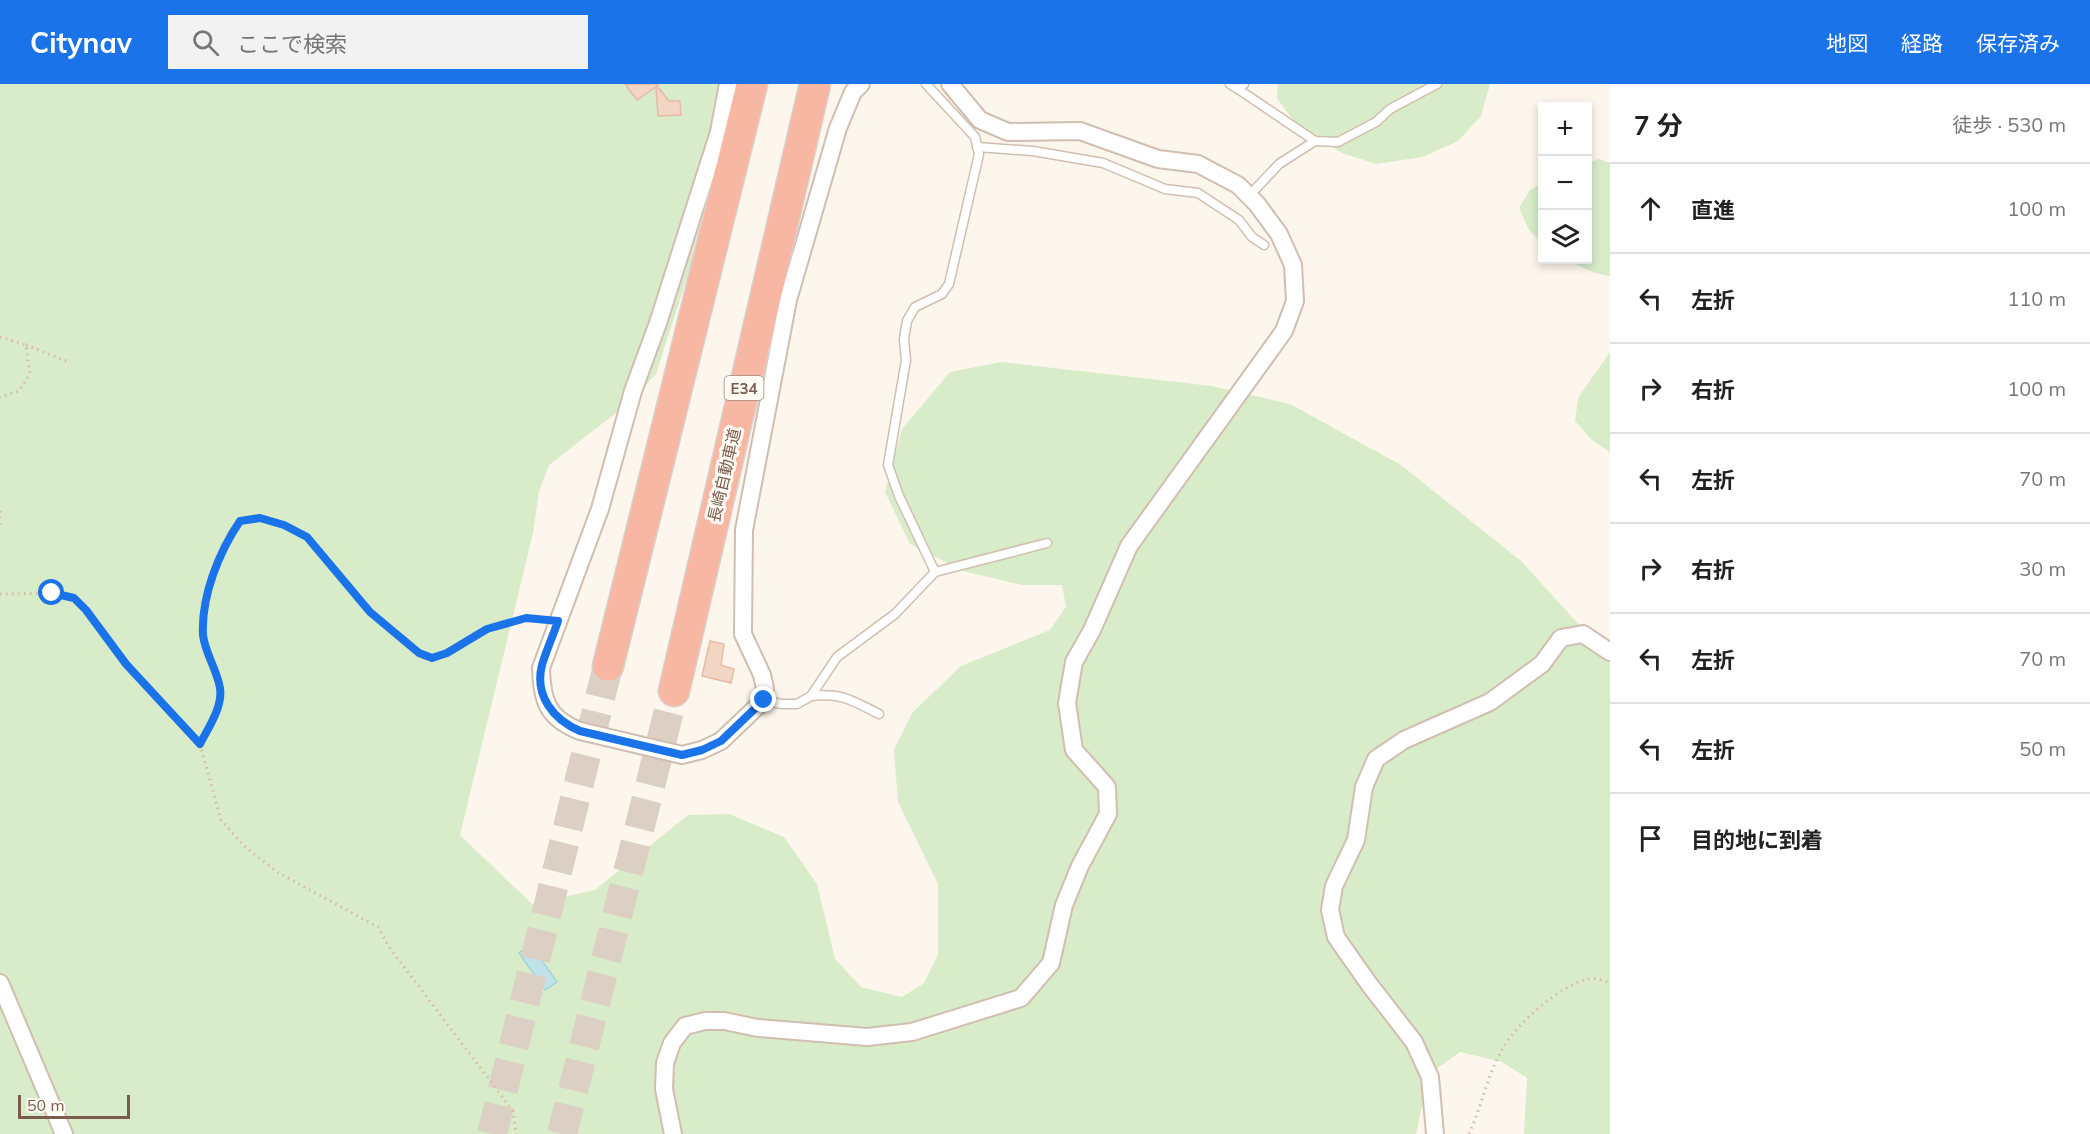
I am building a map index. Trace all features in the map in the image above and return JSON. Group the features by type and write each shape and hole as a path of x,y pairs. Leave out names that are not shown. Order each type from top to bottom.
{"highway":[{"path":"608,666 752,84"},
{"name":"長崎自動車道","path":"674,691 815,84"}],"street":[{"path":"728,84 719,132 658,323 633,391 600,509 541,668 545,702 565,725 580,731 682,755 702,750 721,741 764,700 765,688 762,675 743,634 744,530 788,300 838,128 853,92 861,84"},
{"path":"673,1134 664,1089 665,1063 672,1043 685,1026 705,1021 724,1021 758,1028 867,1037 912,1032 1021,998 1051,963 1064,905 1080,866 1108,814 1107,787 1074,750 1067,703 1074,662 1092,630 1129,546 1284,331 1295,301 1293,265 1279,234 1257,204 1238,185 1198,164 1158,159 1080,131 1008,132 980,120 950,84"},
{"path":"1435,1134 1430,1077 1414,1042 1368,984 1336,937 1330,910 1334,886 1356,840 1364,787 1376,759 1404,740 1490,702 1542,664 1561,638 1583,634 1610,652"},
{"path":"0,983 64,1134"}],"lane":[{"path":"926,84 975,137 979,154 949,284 942,294 915,307 907,321 904,339 906,360 888,465 899,496 934,572"},
{"path":"1238,86 1315,141 1338,142 1376,122 1390,110 1437,84"},
{"path":"1249,196 1279,164 1315,141"},
{"path":"977,147 1033,150 1103,162 1164,189 1197,193 1239,220 1252,237 1264,244"},
{"path":"764,700 797,705 811,696 837,657 895,614 934,572 1047,543"},
{"path":"811,696 832,694 879,714"}],"path":[{"path":"0,337 69,362"},
{"path":"0,397 19,391 30,375 26,345"},
{"path":"0,510 0,525"},
{"path":"200,744 216,714 220,689 203,635 207,591 231,535 240,521 260,518 284,525 307,537 370,612 419,653 432,658 487,629 526,618 558,621"},
{"path":"0,594 52,593 74,598 86,610 126,664 200,744 221,820 244,846 277,872 378,927 389,947 513,1111 516,1134"},
{"path":"1469,1134 1485,1088 1503,1047 1529,1017 1565,988 1590,978 1610,983"}],"green space":[{"path":"0,84 738,84 710,206 656,374 634,399 549,465 539,491 533,533 460,835 532,904 595,890 688,815 729,814 784,837 817,884 835,959 861,987 902,997 924,983 938,955 938,884 898,802 894,750 912,713 961,666 1050,630 1066,607 1062,585 1022,585 963,571 910,544 885,492 902,429 950,372 1001,362 1212,386 1290,404 1401,465 1521,561 1610,659 1610,1134 1524,1134 1527,1078 1502,1062 1460,1052 1436,1069 1422,1106 1416,1134 0,1134"},
{"path":"1278,84 1490,84 1481,116 1458,141 1422,157 1377,164 1344,154 1295,123 1277,98"},
{"path":"1599,159 1610,163 1610,276 1595,273 1575,264 1592,264 1592,162"},
{"path":"1538,185 1538,239 1529,230 1519,208 1530,190"},
{"path":"1610,352 1610,452 1592,440 1575,421 1578,398"}],"water":[{"path":"531,945 557,982 545,990 519,953"}],"building":[{"path":"625,84 659,84 657,86 669,101 680,101 681,115 658,116 656,87 637,100"},
{"path":"710,641 724,644 721,665 734,669 731,683 702,676"}],"tunnel":[{"path":"492,1134 608,666"},
{"path":"562,1134 674,691"}],"route":[{"path":"52,593 74,598 86,610 126,664 200,744 216,714 220,689 203,635 207,591 231,535 240,521 260,518 284,525 307,537 370,612 404,642 419,653 432,658 447,653 487,629 526,618 558,621 541,668 545,702 565,725 580,731 682,755 702,750 721,741 764,700"}]}
